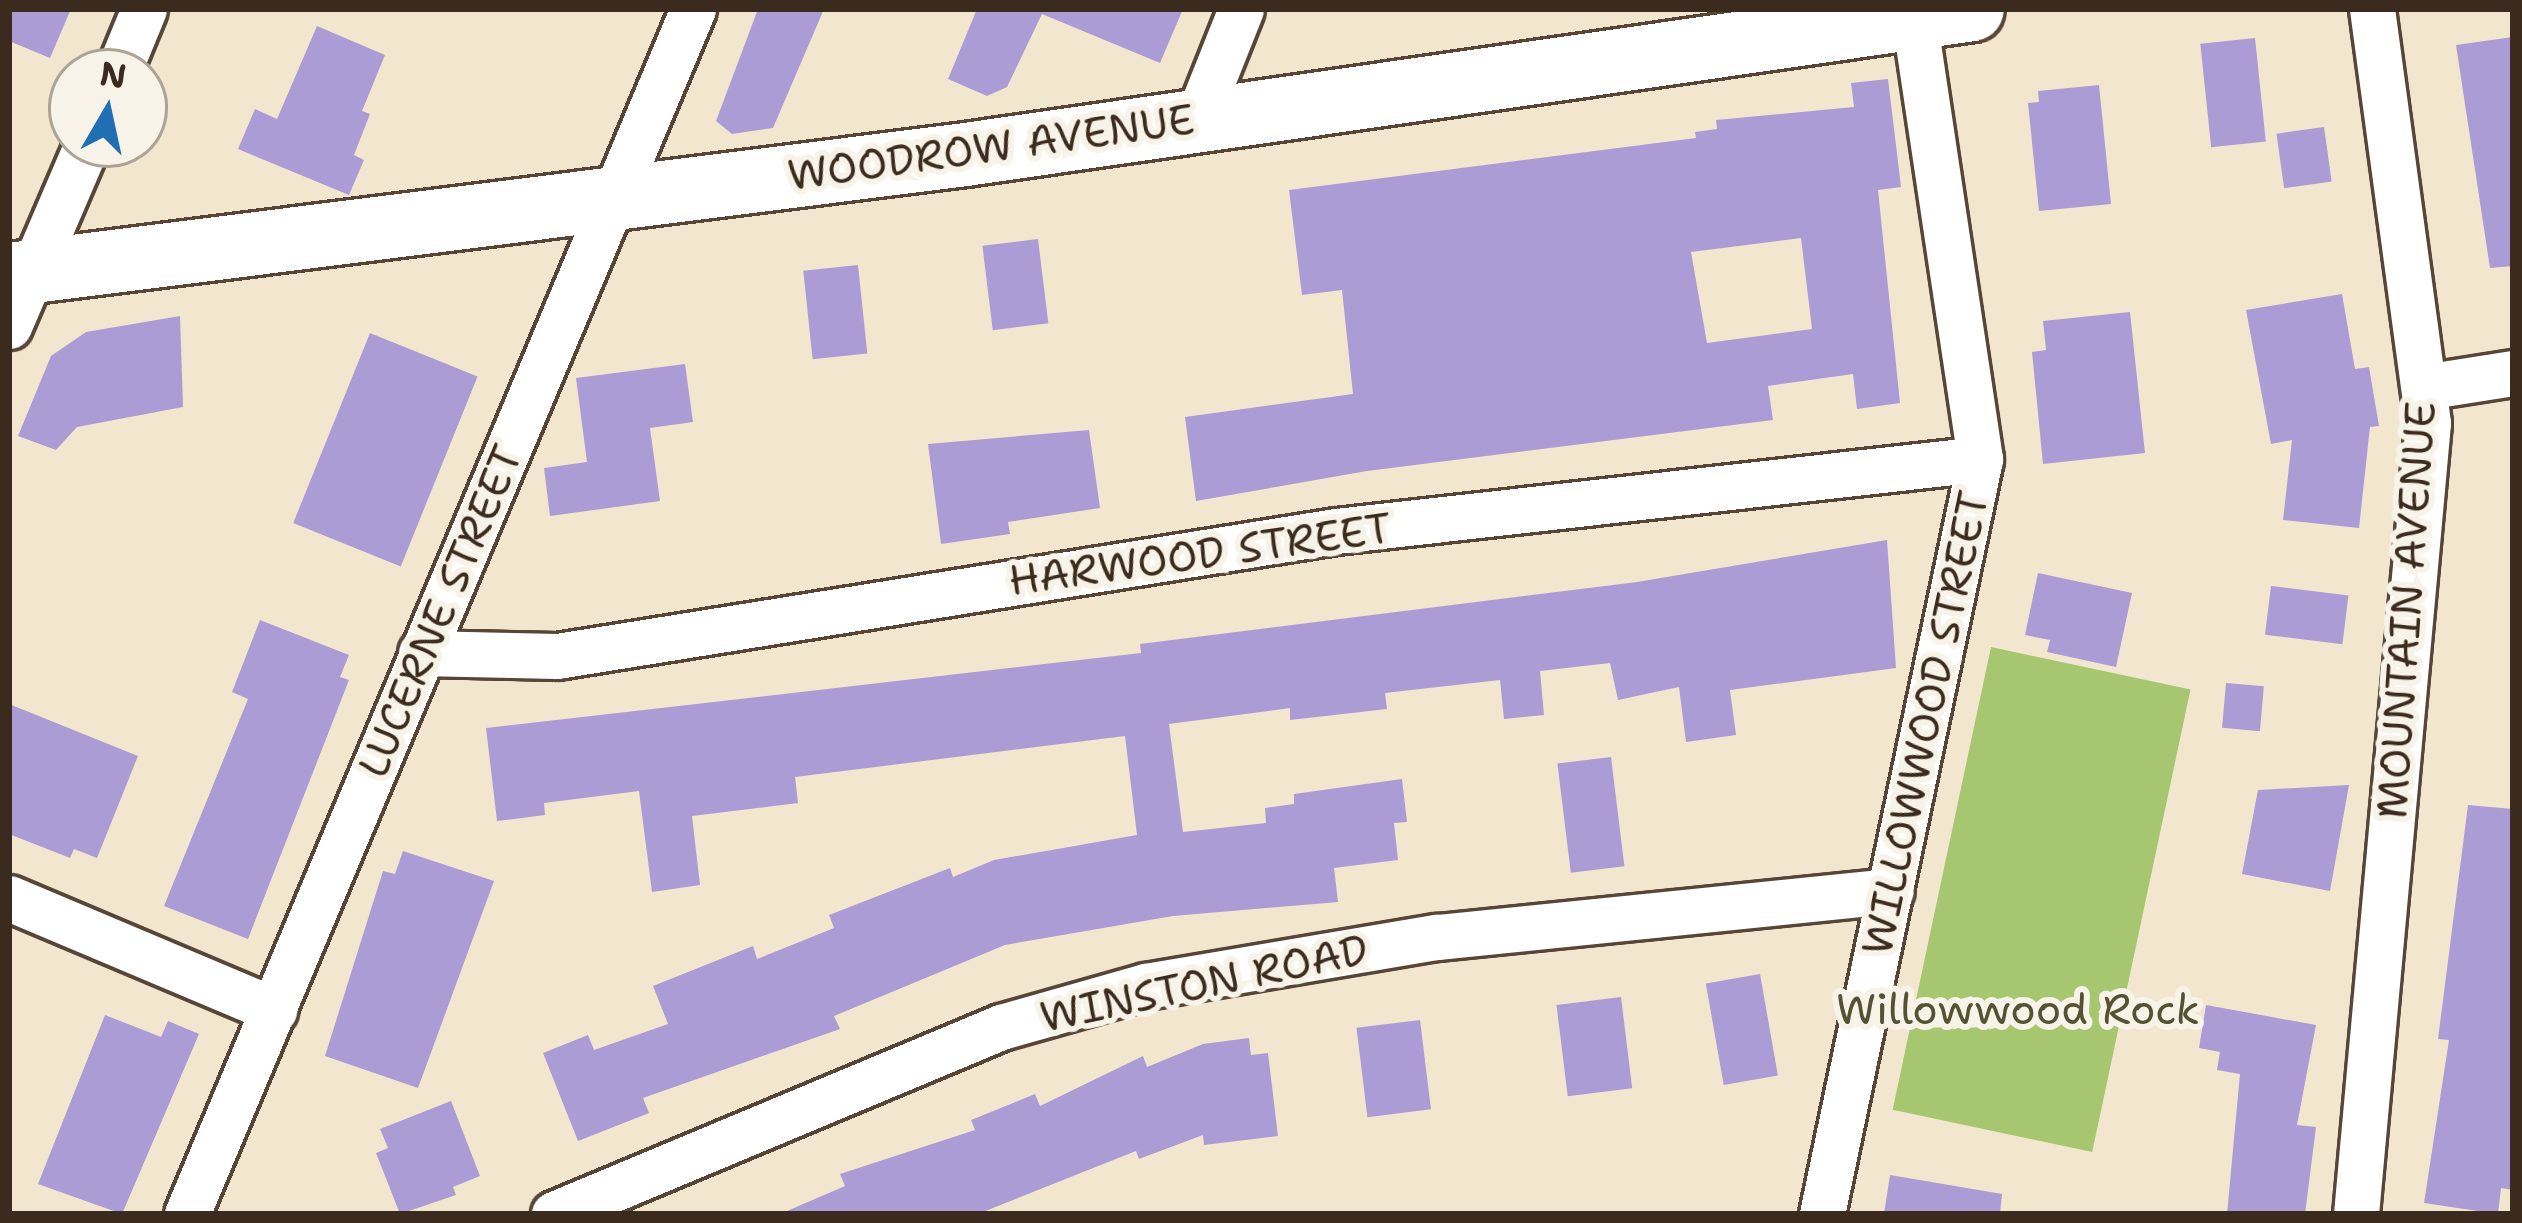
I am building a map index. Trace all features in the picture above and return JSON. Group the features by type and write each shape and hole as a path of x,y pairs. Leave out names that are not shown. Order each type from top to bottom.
{"street":[{"path":"128,48 144,9"},
{"name":"LUCERNE STREET","path":"187,1214 693,9"},
{"path":"1198,117 1241,9"},
{"name":"MOUNTAIN AVENUE","path":"2356,1214 2428,423 2372,9"},
{"name":"WOODROW AVENUE","path":"17,290 614,198 1943,13"},
{"name":"WILLOWWOOD STREET","path":"1822,1214 1980,459 1943,13"},
{"path":"17,290 75,168"},
{"path":"2424,387 2513,373"},
{"name":"HARWOOD STREET","path":"421,653 557,656 1336,531 1980,459"},
{"name":"WINSTON ROAD","path":"554,1214 1001,1027 1146,986 1437,937 1891,891"},
{"path":"9,898 274,1010"}],"green space":[{"name":"Willowwood Rock","path":"1991,647 2191,689 2092,1152 1893,1110"}],"building":[{"path":"9,9 71,9 54,48 48,48 48,57 9,41"},
{"path":"758,9 824,9 773,128 732,134 716,121"},
{"path":"977,9 1183,9 1160,63 1042,14 1007,87 987,96 948,79"},
{"path":"317,26 385,55 362,111 370,114 354,155 364,160 349,195 238,149 255,109 277,119"},
{"path":"2513,37 2513,266 2490,268 2456,45"},
{"path":"2255,38 2266,141 2211,147 2200,44"},
{"path":"1888,79 1901,187 1878,190 1900,403 1857,409 1853,374 1768,386 1773,420 1367,471 1196,501 1185,417 1353,394 1342,290 1302,295 1289,190 1696,138 1695,132 1717,129 1716,120 1854,107 1851,83","holes":["1801,238 1812,329 1707,343 1691,252"]},
{"path":"2099,85 2111,204 2039,211 2028,103 2039,102 2038,91"},
{"path":"2324,127 2332,181 2284,188 2276,134"},
{"path":"1038,239 1048,323 993,330 982,246"},
{"path":"858,265 867,354 813,359 803,271"},
{"path":"2342,294 2355,369 2369,367 2379,426 2370,427 2359,528 2283,520 2292,440 2271,444 2246,310"},
{"path":"2130,312 2145,453 2043,464 2032,352 2046,350 2043,321"},
{"path":"180,316 183,407 77,427 56,450 18,436 51,356 86,332"},
{"path":"370,333 478,376 401,567 293,523"},
{"path":"685,364 693,422 650,428 660,501 550,516 544,468 587,462 576,378"},
{"path":"1089,430 1100,508 1008,522 1010,534 941,544 928,444"},
{"path":"1887,540 1896,668 1730,690 1736,735 1686,742 1679,687 1618,700 1610,663 1540,671 1544,715 1504,719 1500,680 1385,693 1387,709 1290,720 1290,708 1169,724 1183,832 1266,823 1265,808 1294,804 1294,794 1402,779 1407,822 1394,823 1398,860 1334,868 1338,902 1173,916 1005,945 834,1016 840,1029 643,1098 649,1113 578,1141 543,1053 588,1035 594,1050 668,1024 653,986 753,946 757,959 834,928 829,915 950,868 953,877 994,860 1137,835 1125,736 795,777 798,803 692,816 700,885 652,892 639,791 544,803 545,815 497,821 486,728 1141,653 1140,644 1637,582"},
{"path":"2038,573 2132,593 2116,667 2047,652 2050,640 2025,635"},
{"path":"2271,586 2348,596 2342,644 2265,635"},
{"path":"260,620 349,655 340,677 349,680 248,939 164,906 248,699 232,692"},
{"path":"2226,683 2264,686 2260,731 2222,728"},
{"path":"9,704 138,756 97,858 74,849 70,858 9,834"},
{"path":"1611,757 1624,866 1571,873 1557,764"},
{"path":"2349,785 2330,891 2242,874 2258,790"},
{"path":"2468,805 2513,809 2513,1190 2501,1188 2498,1214 2424,1203 2449,1040 2438,1039"},
{"path":"403,851 494,881 418,1088 325,1056 383,871 395,874"},
{"path":"1760,974 1778,1075 1724,1085 1706,984"},
{"path":"1621,997 1632,1088 1568,1096 1556,1005"},
{"path":"2206,1005 2316,1025 2297,1125 2316,1127 2305,1214 2227,1214 2240,1074 2217,1070 2220,1052 2199,1048"},
{"path":"105,1015 161,1037 168,1021 199,1034 122,1214 38,1184"},
{"path":"1420,1020 1431,1109 1367,1117 1356,1028"},
{"path":"1249,1038 1251,1055 1268,1053 1278,1136 1204,1145 1203,1135 1139,1159 1136,1151 978,1214 780,1214 845,1186 840,1174 975,1130 971,1120 1035,1094 1040,1106 1143,1056 1147,1067 1203,1044"},
{"path":"451,1101 480,1176 453,1187 456,1195 400,1214 376,1153 388,1148 380,1129"},
{"path":"1890,1175 2002,1194 2000,1214 1884,1214"}]}
